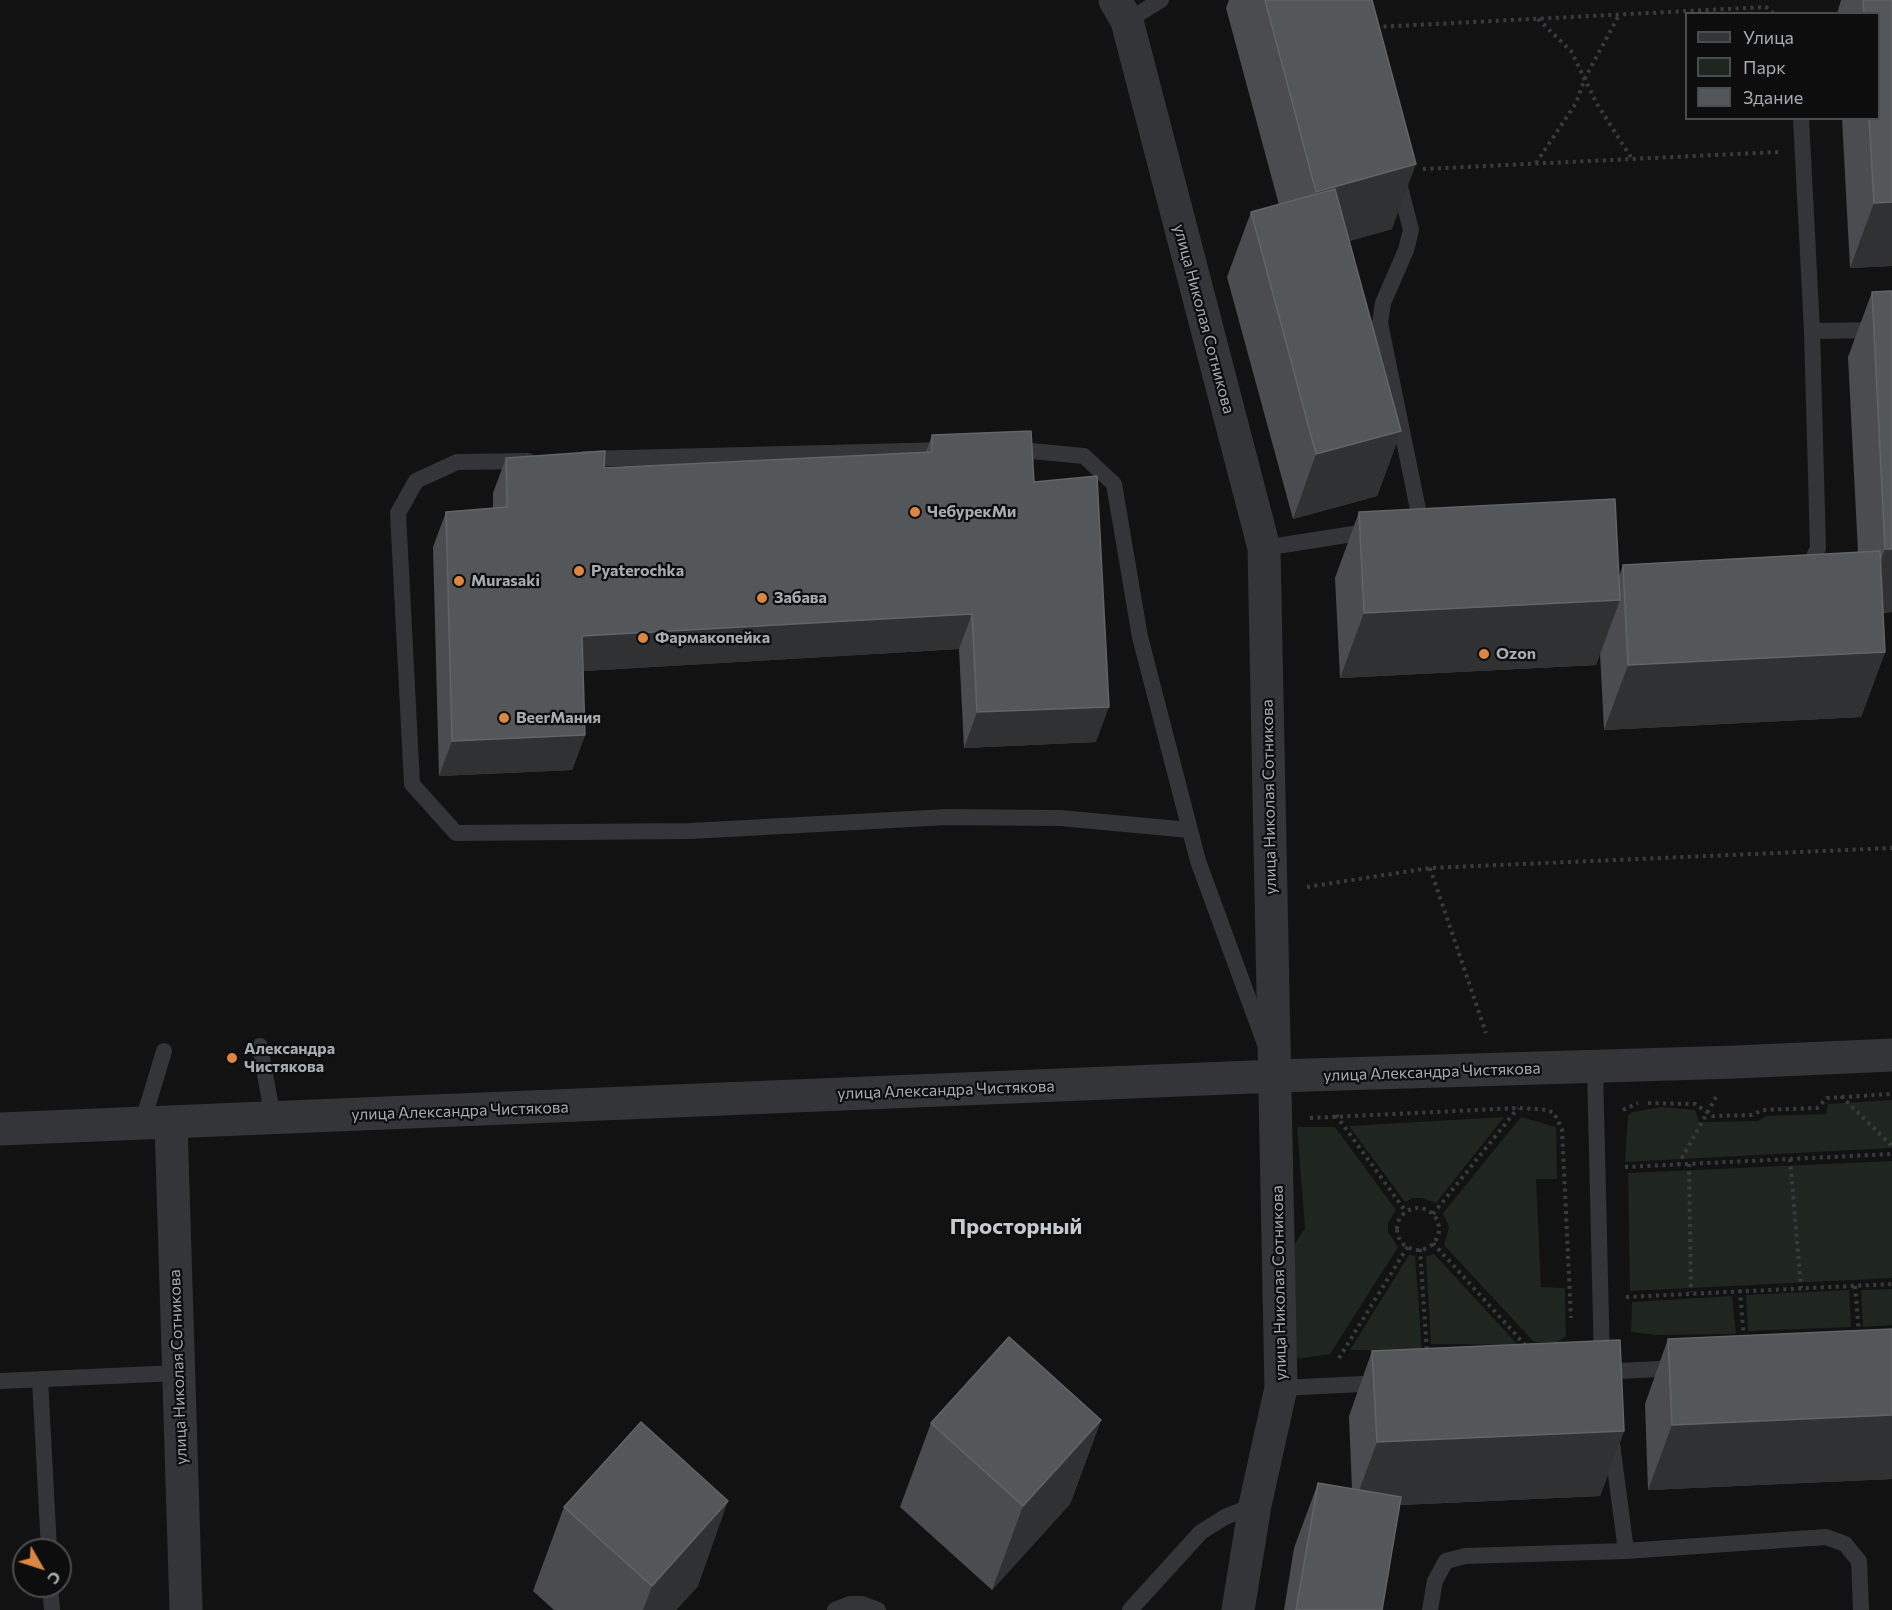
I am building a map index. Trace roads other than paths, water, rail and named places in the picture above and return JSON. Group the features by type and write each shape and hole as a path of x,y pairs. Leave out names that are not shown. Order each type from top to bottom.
{"street":[{"name":"улица Николая Сотникова","path":"1121,10 1264,548 1270,892 1292,1075 1277,1117 1281,1388 1255,1505 1238,1610"},
{"name":"улица Александра Чистякова","path":"0,1129 1292,1075 1595,1067 1892,1055"},
{"name":"улица Николая Сотникова","path":"157,1124 178,1374 186,1610"}],"lane":[{"path":"1121,10 1161,0"},
{"path":"1789,579 1809,567 1818,548 1812,331 1801,120"},
{"path":"1394,165 1411,230 1383,303 1380,323 1415,525 1443,526"},
{"path":"1812,331 1892,330"},
{"path":"994,449 1018,449 1084,456 1114,484 1140,637 1198,861 1292,1075"},
{"path":"565,460 970,450"},
{"path":"541,460 457,462 416,481 398,513 412,784 456,833 691,831 947,817 1060,819 1190,830"},
{"path":"1264,548 1387,529"},
{"path":"260,1046 273,1119"},
{"path":"157,1124 164,1051"},
{"path":"1595,1067 1603,1377"},
{"path":"1584,1373 1603,1377 1700,1366"},
{"path":"0,1381 178,1374"},
{"path":"40,1379 48,1538"},
{"path":"1281,1388 1393,1382"},
{"path":"1608,1417 1626,1551"},
{"path":"1130,1610 1201,1532 1225,1517 1255,1505"},
{"path":"1430,1610 1435,1581 1446,1561 1465,1556 1626,1551 1826,1537 1845,1544 1860,1561 1861,1610"},
{"path":"835,1610 850,1604 862,1604 878,1610"}],"place":[{"name":"ЧебурекМи","path":"915,512"},
{"name":"Pyaterochka","path":"579,571"},
{"name":"Murasaki","path":"459,581"},
{"name":"Забава","path":"762,598"},
{"name":"Фармакопейка","path":"643,638"},
{"name":"Ozon","path":"1484,654"},
{"name":"BeerМания","path":"504,718"},
{"name":"Александра Чистякова","path":"232,1058"}],"district":[{"name":"Просторный","path":"1016,1227"}]}
